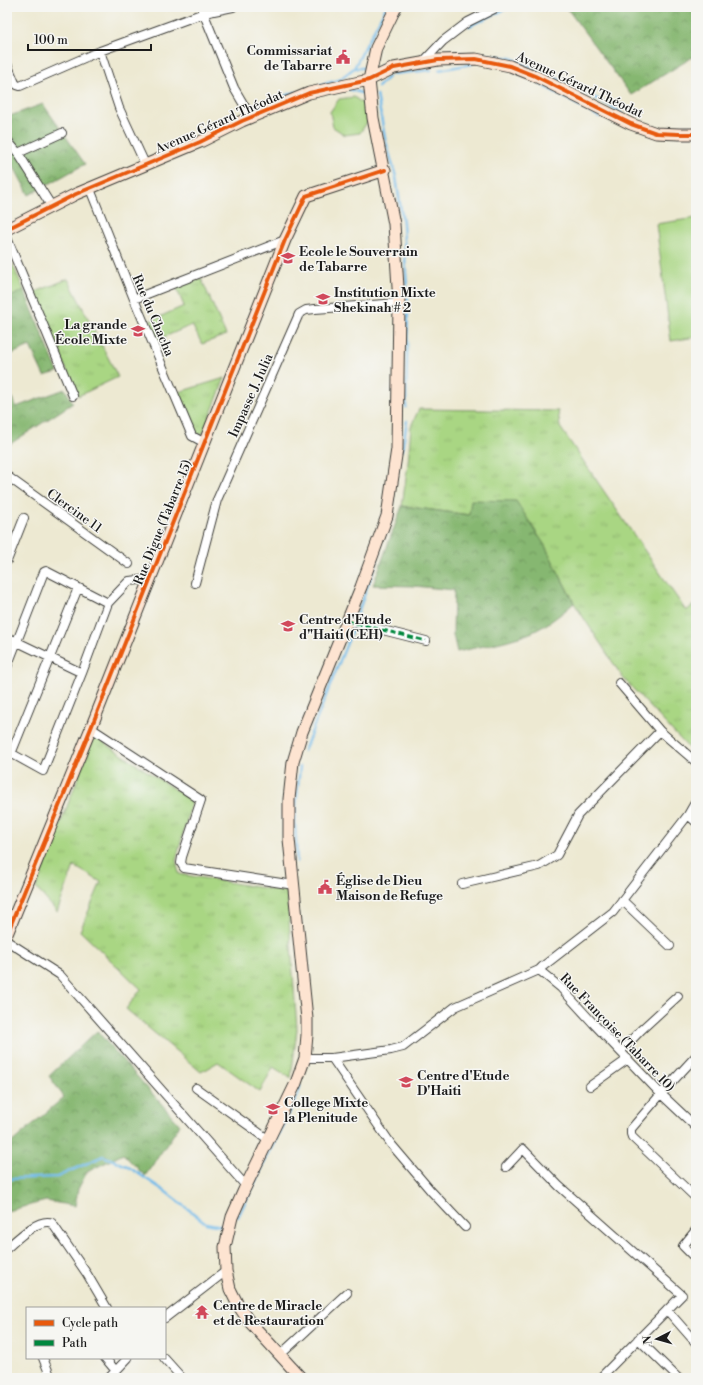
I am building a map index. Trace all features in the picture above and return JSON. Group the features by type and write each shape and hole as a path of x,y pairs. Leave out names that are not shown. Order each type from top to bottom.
{"street":[{"path":"7,64 15,83 20,86 100,51 203,10 233,7"},
{"path":"301,1378 248,1320 238,1305 230,1289 226,1271 225,1246 232,1217 296,1084 305,1058 308,1035 307,1019 289,839 289,799 293,762 302,732 347,621 387,516 393,478 397,449 398,420 399,303 394,224 385,170 373,118 369,80 376,48 396,7"},
{"path":"423,62 442,41 468,22 498,7"},
{"path":"203,10 234,88 251,118"},
{"path":"100,51 119,108 144,161"},
{"name":"Avenue Gérard Théodat","path":"7,229 144,161 200,142 309,93 369,80 394,68 423,62 476,59 510,66 535,76 632,124 656,133 696,134"},
{"path":"18,154 62,133"},
{"path":"7,140 18,154 52,207"},
{"name":"Rue Digue (Tabarre 15)","path":"7,934 91,728 285,240 306,196 385,170"},
{"name":"Rue du Chacha","path":"90,189 134,299 192,436 205,443"},
{"path":"7,238 73,396"},
{"path":"134,299 285,240"},
{"name":"Impasse J. Julia","path":"195,583 217,500 299,314 306,310 315,309 399,303"},
{"name":"Clercine 11","path":"7,476 129,564"},
{"path":"7,561 24,518"},
{"path":"7,667 44,572 46,571 108,603"},
{"path":"78,588 9,753 43,771 108,603 129,581 150,579"},
{"path":"347,621 426,641"},
{"path":"7,637 82,673"},
{"path":"619,683 660,731 696,762"},
{"path":"91,728 200,800 182,857 181,863 184,868 294,885"},
{"path":"462,884 539,866 557,855 578,815 660,731"},
{"path":"305,1058 332,1058 391,1050 402,1046 455,1007 540,970 613,912 688,814 696,801"},
{"path":"688,814 696,822"},
{"path":"622,900 670,946"},
{"path":"7,941 60,975 246,1186"},
{"name":"Rue Françoise (Tabarre 10)","path":"540,970 561,988 661,1094 696,1127"},
{"path":"621,1051 641,1030 678,996"},
{"path":"696,1056 631,1129 632,1137 696,1198"},
{"path":"332,1058 391,1144 431,1191 465,1227"},
{"path":"590,1086 628,1059"},
{"path":"196,1088 269,1140"},
{"path":"506,1167 523,1149 559,1186 682,1296 600,1378"},
{"path":"7,1248 44,1221 52,1223 87,1274 106,1307"},
{"path":"696,1230 683,1246 696,1258"},
{"path":"166,1317 226,1271"},
{"path":"280,1355 347,1293"},
{"path":"668,1310 696,1343"},
{"path":"638,1339 678,1378"},
{"path":"43,1359 51,1378"},
{"path":"106,1359 116,1371"},
{"path":"108,1378 127,1359"},
{"path":"165,1359 182,1378"}],"green space":[{"path":"566,7 696,7 696,55 631,95"},
{"path":"354,97 366,106 368,121 360,133 345,135 333,127 330,112 339,99"},
{"path":"43,104 85,164 29,195 7,154 7,117"},
{"path":"696,218 696,337 671,341 656,224"},
{"path":"7,252 24,290 7,299"},
{"path":"201,278 226,335 202,344 192,325 157,340 150,321 184,306 176,287"},
{"path":"68,279 118,377 78,396 33,293"},
{"path":"24,290 58,372 44,376 30,346 7,356 7,299"},
{"path":"225,378 203,434 197,434 179,392"},
{"path":"7,387 16,407 65,389 73,403 7,446"},
{"path":"419,409 558,411 560,427 686,611 696,603 696,756 623,678 574,603 544,544 470,515 402,506 411,426"},
{"path":"471,500 516,501 544,544 574,603 550,622 529,633 506,641 457,652 453,635 454,590 414,586 373,585 402,506 469,515"},
{"path":"94,736 192,801 176,860 179,874 287,892 297,1029 291,1078 273,1067 260,1092 218,1062 201,1072 126,1009 141,989 80,931 101,882 74,866 57,912 36,888"},
{"path":"97,1031 180,1125 145,1176 123,1154 87,1172 78,1189 75,1206 46,1201 7,1211 7,1140 10,1144 64,1097 49,1076"}],"waterway":[{"path":"354,68 386,7"},
{"path":"469,26 510,7"},
{"path":"450,54 463,54"},
{"path":"478,54 511,58 557,78"},
{"path":"379,67 390,64"},
{"path":"439,70 472,64"},
{"path":"320,85 339,80 354,68 367,68"},
{"path":"392,74 431,70"},
{"path":"378,87 388,77"},
{"path":"558,79 613,107 622,114"},
{"path":"540,84 599,117"},
{"path":"348,89 361,93"},
{"path":"255,110 273,100 296,92"},
{"path":"377,95 385,138 396,177 403,223 408,306 406,407"},
{"path":"402,450 407,421"},
{"path":"356,618 377,560"},
{"path":"304,751 353,628"},
{"path":"297,862 295,817 300,767"},
{"path":"238,1217 298,1094 300,1086"},
{"path":"7,1179 57,1177 103,1156 127,1166 166,1192 206,1223 227,1227"}],"marked path":[{"path":"347,621 426,641"}],"cycle path":[{"path":"7,229 76,194 200,142 242,121 309,93 369,80 394,68 438,60 476,59 510,66 535,76 631,124 656,133 696,134"},
{"path":"7,934 91,728 285,240 306,196 385,170"}],"place":[{"name":"Commissariat de Tabarre","path":"343,57"},
{"name":"Ecole le Souverrain de Tabarre","path":"288,258"},
{"name":"Institution Mixte Shekinah # 2","path":"323,299"},
{"name":"La grande École Mixte","path":"138,331"},
{"name":"Centre d'Etude d\"Haiti (CEH)","path":"288,626"},
{"name":"Église de Dieu Maison de Refuge","path":"325,887"},
{"name":"Centre d'Etude D'Haiti","path":"406,1082"},
{"name":"College Mixte la Plenitude","path":"273,1109"},
{"name":"Centre de Miracle et de Restauration","path":"202,1312"}]}
